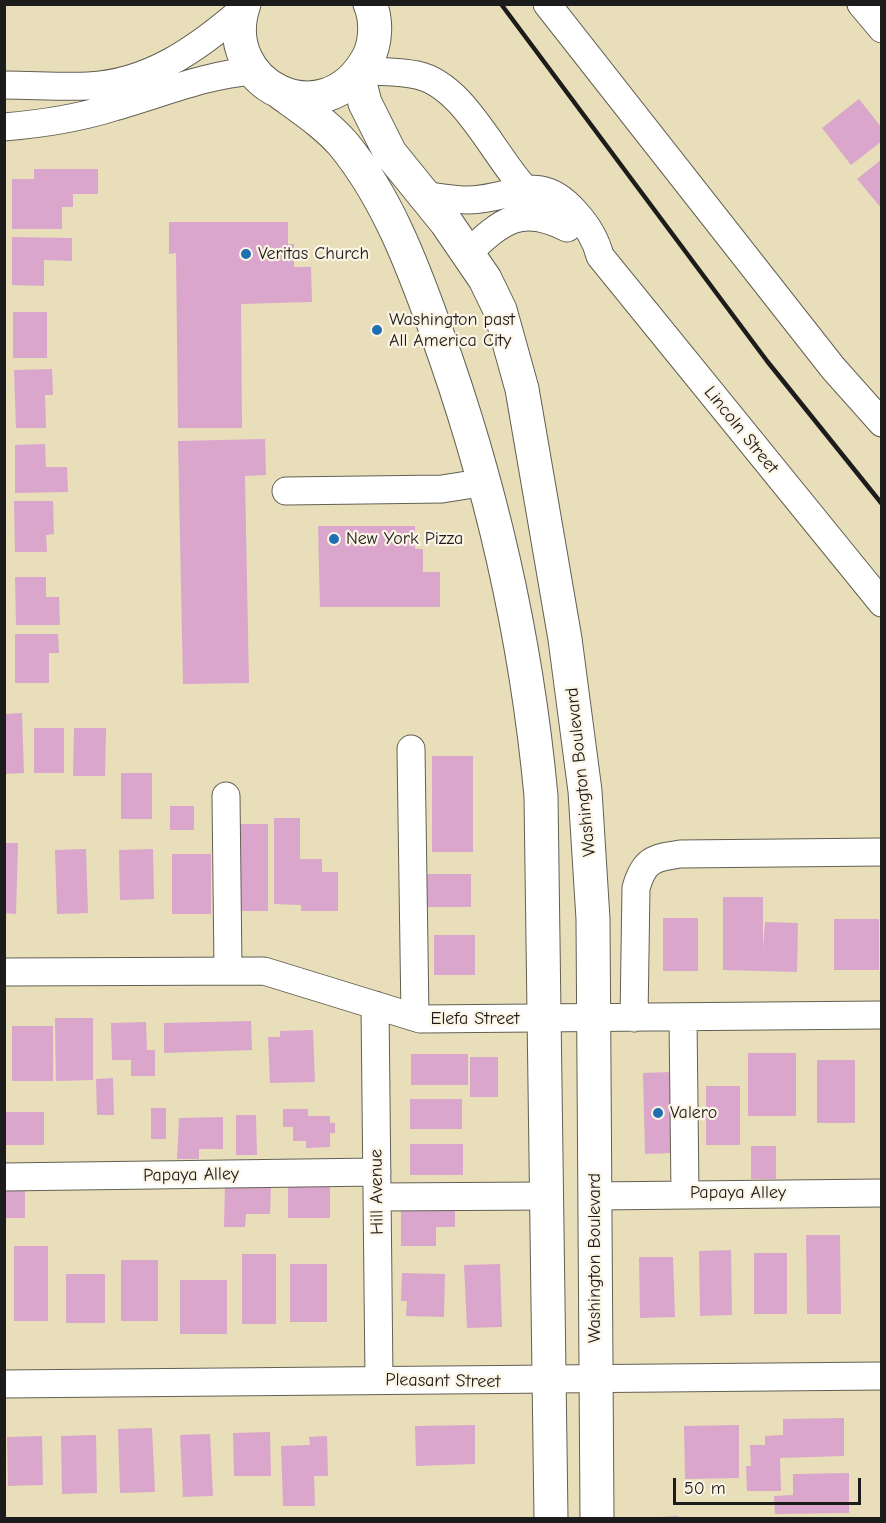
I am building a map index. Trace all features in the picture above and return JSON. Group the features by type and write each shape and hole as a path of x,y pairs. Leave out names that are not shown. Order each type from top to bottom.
{"main road":[{"path":"281,93 303,99 325,96 345,87 360,73 372,51 375,29 370,4"},
{"path":"243,7 241,42 253,71 266,84 281,93 344,144 369,181 396,229 445,357 486,482 511,590 535,728 541,796 551,1518"},
{"name":"Washington Boulevard","path":"360,73 365,103 390,153 468,253 485,279 500,310 518,370 565,639 586,802 595,1018 597,1518"}],"street":[{"path":"547,4 833,368 882,423"},
{"path":"861,4 882,29"},
{"path":"4,85 89,86 131,78 168,64 206,41 243,7"},
{"path":"4,127 69,118 123,105 198,80 253,71"},
{"name":"Lincoln Street","path":"360,73 418,75 438,84 455,97 472,116 487,141 524,189 591,252 600,256 882,603"},
{"name":"Lincoln Street","path":"423,195 469,200 524,189 553,192 569,205 598,246 600,256"},
{"name":"Lincoln Street","path":"468,253 495,226 513,218 531,216 549,219 567,228"},
{"path":"286,491 442,489 486,482"},
{"path":"411,749 415,1017"},
{"path":"226,796 228,969"},
{"path":"634,1018 636,888 641,870 656,858 680,854 882,852"},
{"name":"Elefa Street","path":"4,972 228,969 264,971 415,1017 544,1019 882,1015"},
{"name":"Hill Avenue","path":"375,1005 379,1380"},
{"path":"683,1017 685,1194"},
{"name":"Papaya Alley","path":"4,1177 377,1185 547,1196"},
{"name":"Papaya Alley","path":"595,1196 882,1193"},
{"name":"Pleasant Street","path":"4,1384 379,1380 550,1381 882,1376"}],"building":[{"path":"859,99 882,128 882,141 851,165 822,128"},
{"path":"882,159 882,209 857,179"},
{"path":"34,169 98,169 98,194 73,194 73,207 62,207 62,229 12,229 12,179 34,179"},
{"path":"169,222 288,222 288,244 294,244 294,267 311,267 312,302 241,304 242,428 178,428 176,253 169,254"},
{"path":"12,237 72,238 72,261 44,260 44,286 12,285"},
{"path":"13,312 47,312 47,358 13,358"},
{"path":"52,369 53,395 45,395 46,428 16,428 14,370"},
{"path":"265,439 266,475 245,476 249,683 183,684 178,441"},
{"path":"45,444 46,467 67,467 68,492 15,493 15,445"},
{"path":"14,501 53,501 54,534 46,535 47,552 15,552"},
{"path":"318,526 415,526 415,549 423,549 423,572 440,572 440,607 320,607"},
{"path":"15,577 46,577 46,597 59,597 60,625 16,625"},
{"path":"15,634 58,634 59,653 49,653 49,683 15,683"},
{"path":"22,713 24,773 4,774 4,714"},
{"path":"34,728 64,728 64,773 34,773"},
{"path":"74,728 106,728 105,776 73,776"},
{"path":"432,756 473,756 473,852 432,852"},
{"path":"121,773 152,773 152,819 121,819"},
{"path":"170,806 194,806 194,830 170,830"},
{"path":"274,818 300,818 300,859 322,859 322,872 338,872 338,911 301,911 301,905 274,904"},
{"path":"234,824 268,824 268,911 234,911"},
{"path":"4,843 18,843 16,914 4,913"},
{"path":"86,849 88,913 57,914 55,850"},
{"path":"153,849 154,899 120,900 119,850"},
{"path":"172,854 211,854 211,914 172,914"},
{"path":"423,874 471,874 471,907 423,907"},
{"path":"723,897 763,897 763,949 765,922 798,923 797,972 723,970"},
{"path":"663,918 698,918 698,971 663,971"},
{"path":"834,919 879,919 879,970 834,970"},
{"path":"434,935 475,935 475,975 434,975"},
{"path":"55,1018 93,1018 93,1080 56,1081"},
{"path":"251,1021 252,1050 164,1053 164,1023"},
{"path":"146,1022 147,1050 155,1050 155,1076 131,1076 131,1060 112,1060 111,1023"},
{"path":"12,1026 53,1026 53,1081 12,1081"},
{"path":"313,1030 315,1082 270,1083 268,1037 280,1037 280,1031"},
{"path":"748,1053 796,1053 796,1116 748,1116"},
{"path":"411,1054 468,1054 468,1085 411,1085"},
{"path":"470,1057 498,1057 498,1097 470,1097"},
{"path":"817,1060 855,1060 855,1123 817,1123"},
{"name":"Valero","path":"670,1072 672,1153 645,1154 643,1073"},
{"path":"113,1078 114,1115 97,1115 96,1079"},
{"path":"706,1086 740,1086 740,1145 706,1145"},
{"path":"410,1099 462,1099 462,1129 410,1129"},
{"path":"151,1108 166,1108 166,1139 151,1139"},
{"path":"283,1109 308,1109 308,1116 330,1116 330,1123 335,1123 335,1133 330,1133 330,1147 306,1148 306,1141 293,1141 293,1127 283,1127"},
{"path":"4,1112 44,1112 44,1145 4,1145"},
{"path":"236,1115 256,1115 257,1155 236,1155"},
{"path":"223,1117 223,1149 199,1149 199,1159 177,1159 179,1118"},
{"path":"410,1144 463,1144 463,1175 410,1175"},
{"path":"751,1146 776,1146 776,1179 751,1179"},
{"path":"225,1183 271,1184 270,1214 246,1214 245,1227 224,1227"},
{"path":"288,1184 330,1184 330,1218 288,1218"},
{"path":"4,1189 25,1189 25,1218 4,1218"},
{"path":"455,1206 455,1227 436,1227 436,1246 401,1246 401,1207"},
{"path":"806,1235 840,1235 841,1314 807,1314"},
{"path":"14,1246 48,1246 48,1321 14,1321"},
{"path":"731,1250 732,1315 700,1316 699,1251"},
{"path":"754,1253 787,1253 787,1314 754,1314"},
{"path":"242,1254 276,1254 276,1324 242,1324"},
{"path":"639,1257 673,1257 675,1317 640,1318"},
{"path":"121,1260 158,1260 158,1321 121,1321"},
{"path":"290,1264 327,1264 327,1322 290,1322"},
{"path":"500,1264 502,1327 467,1328 464,1265"},
{"path":"402,1273 445,1274 444,1317 406,1316 407,1301 401,1301"},
{"path":"66,1274 105,1274 105,1323 66,1323"},
{"path":"180,1280 227,1280 227,1334 180,1334"},
{"path":"844,1418 844,1456 780,1458 781,1491 747,1491 746,1466 751,1466 750,1445 765,1445 765,1436 783,1435 783,1419"},
{"path":"475,1425 475,1464 416,1466 415,1426"},
{"path":"739,1425 739,1478 685,1479 684,1426"},
{"path":"152,1428 155,1492 120,1493 118,1429"},
{"path":"270,1432 271,1476 234,1476 233,1433"},
{"path":"210,1434 213,1496 183,1497 180,1435"},
{"path":"96,1435 97,1493 62,1494 61,1436"},
{"path":"42,1436 43,1485 8,1486 7,1437"},
{"path":"327,1436 328,1476 314,1476 315,1506 283,1506 281,1446 310,1445 309,1437"},
{"path":"849,1473 849,1513 775,1514 774,1496 793,1495 793,1474"},
{"path":"678,1516 678,1518 659,1518 659,1517"}],"railway":[{"path":"501,4 767,361 882,504"}],"place":[{"name":"Veritas Church","path":"246,254"},
{"name":"Washington past All America City","path":"377,330"},
{"name":"New York Pizza","path":"334,539"},
{"name":"Valero","path":"658,1113"}]}
